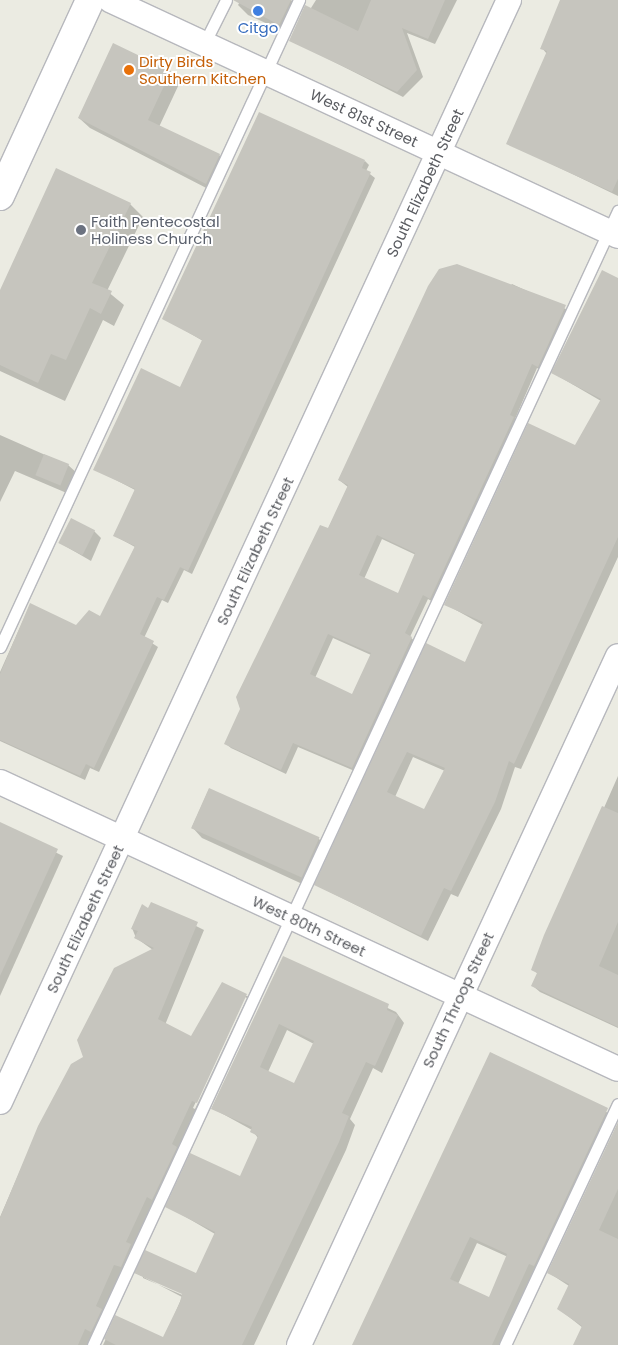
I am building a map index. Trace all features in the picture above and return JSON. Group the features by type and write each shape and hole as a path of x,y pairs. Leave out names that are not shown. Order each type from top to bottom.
{"street":[{"path":"0,196 90,0"},
{"name":"West 81st Street","path":"110,0 439,153 615,226"},
{"name":"South Elizabeth Street","path":"0,1102 509,0"},
{"name":"South Throop Street","path":"299,1345 618,656"},
{"name":"West 80th Street","path":"0,782 618,1070"}],"lane":[{"path":"204,44 226,0"},
{"path":"0,647 299,0"},
{"path":"93,1345 615,226"},
{"path":"505,1345 618,1104"}],"building":[{"path":"233,0 291,0 279,25"},
{"path":"371,0 445,0 428,39 402,28 417,70 397,92 289,41 305,5 358,31"},
{"path":"560,0 618,0 618,179 612,192 506,144 547,51 540,49"},
{"path":"113,43 171,71 148,120 220,154 206,184 78,118"},
{"path":"259,112 365,160 362,168 371,172 188,571 180,567 164,600 157,597 140,634 154,641 94,768 86,764 80,776 0,740 0,674 30,603 76,625 89,610 100,616 135,546 113,536 135,489 93,470 141,368 180,387 202,340 162,319"},
{"path":"56,168 131,203 92,283 112,291 101,314 90,308 66,360 51,354 38,383 0,365 0,290"},
{"path":"457,264 566,305 538,367 532,364 510,415 514,417 430,599 423,595 405,633 412,637 352,768 293,743 281,770 224,744 240,709 236,697 320,525 328,528 348,485 338,480 428,286 439,269","holes":["377,535 415,553 398,593 359,575","328,634 371,653 352,694 310,674"]},
{"path":"602,270 618,278 618,537 514,764 509,761 495,802 451,891 444,888 421,936 314,885 426,643 465,662 483,622 444,605 528,423 575,445 601,399 551,373","holes":["407,752 445,768 424,809 387,792"]},
{"path":"44,454 69,464 60,485 35,475"},
{"path":"71,518 95,530 82,555 58,543"},
{"path":"209,788 320,837 302,877 191,828"},
{"path":"602,806 618,813 618,922 599,966 618,975 618,1027 531,986 537,973 531,970 544,935"},
{"path":"0,822 58,849 0,976"},
{"path":"151,902 198,922 158,1019 191,1036 222,982 247,994 197,1103 192,1101 172,1144 177,1147 152,1200 147,1197 126,1242 131,1244 121,1267 114,1265 96,1306 102,1309 91,1332 85,1329 78,1345 0,1345 0,1218 38,1126 71,1064 83,1057 77,1040 114,968 154,948 134,938 138,931 131,929 142,904 148,908"},
{"path":"283,956 389,1004 387,1010 398,1015 375,1066 366,1062 342,1113 349,1116 339,1142 242,1345 116,1345 104,1339 115,1315 163,1337 180,1302 182,1294 134,1273 145,1250 196,1273 215,1232 165,1207 190,1153 240,1176 258,1136 250,1132 252,1127 211,1109","holes":["279,1024 314,1041 294,1083 260,1067"]},
{"path":"490,1052 608,1108 534,1266 529,1264 492,1345 352,1345","holes":["470,1237 507,1254 489,1297 450,1279"]},
{"path":"618,1122 618,1189 599,1230 618,1239 618,1345 573,1345 582,1326 557,1309 569,1284 547,1273"}],"place":[{"name":"Citgo","path":"258,11"},
{"name":"Dirty Birds Southern Kitchen","path":"129,70"},
{"name":"Faith Pentecostal Holiness Church","path":"81,230"}]}
